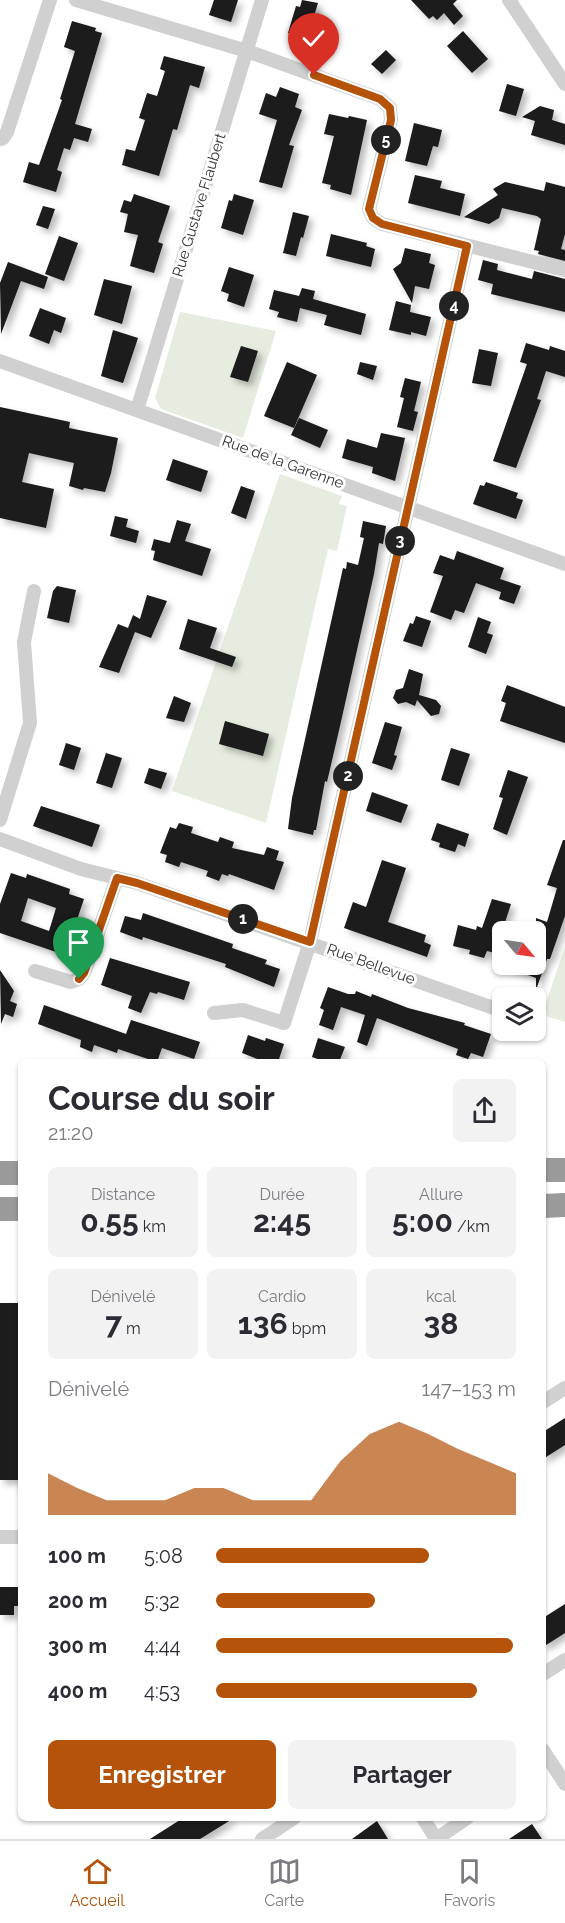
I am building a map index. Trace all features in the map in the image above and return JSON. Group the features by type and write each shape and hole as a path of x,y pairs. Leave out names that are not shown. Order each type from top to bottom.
{"highway":[{"path":"546,1170 565,1170"},
{"path":"0,1173 18,1173"},
{"path":"546,1206 565,1205"},
{"path":"0,1209 18,1209"}],"street":[{"path":"1,141 7,132 50,0"},
{"path":"76,0 247,51 380,99 390,108 391,120 369,209 373,218 382,224 565,270"},
{"name":"Rue Gustave Flaubert","path":"137,410 262,0"},
{"path":"509,0 565,84"},
{"path":"214,1013 243,1010 284,1023 310,942 467,246"},
{"name":"Rue de la Garenne","path":"0,361 565,564"},
{"path":"0,820 30,723 24,642 34,591"},
{"name":"Rue Bellevue","path":"0,839 81,869 137,883 310,942 492,1007"},
{"path":"34,971 71,982 79,979 84,973 117,878"},
{"path":"546,1400 565,1388"},
{"path":"0,1537 18,1537"},
{"path":"546,1672 565,1660"},
{"path":"547,1765 565,1784"},
{"path":"262,1839 284,1821"},
{"path":"425,1821 436,1839 463,1821"}],"shaded area":[{"path":"180,312 276,331 243,438 161,409 155,398"},
{"path":"280,474 342,496 339,504 347,506 337,551 328,549 266,823 172,791"},
{"path":"565,946 565,1022 546,1014 546,1003"}],"building":[{"path":"214,0 238,0 231,22 209,15"},
{"path":"302,0 318,3 307,39 288,33 296,6 300,7"},
{"path":"411,0 457,0 453,4 463,16 454,25 444,13 437,20 433,16 429,19"},
{"path":"72,21 96,28 95,31 102,33 75,124 92,129 88,142 74,138 70,150 64,148 57,170 62,172 56,192 23,182 29,162 39,165 62,100 60,99 75,51 64,47"},
{"path":"463,31 488,59 472,73 447,46"},
{"path":"386,50 396,60 382,74 371,64"},
{"path":"164,56 205,67 199,88 190,85 177,130 173,129 159,176 122,165 126,149 135,151 145,120 139,118 147,93 157,96 165,71 160,69"},
{"path":"507,84 524,89 516,116 499,111"},
{"path":"280,87 299,94 295,107 302,110 289,145 294,146 282,188 259,182 277,120 259,114 266,93 276,97"},
{"path":"540,106 554,110 552,120 565,124 565,145 531,135 535,121 522,117"},
{"path":"329,114 367,120 351,195 330,189 331,185 322,183 334,136 324,134"},
{"path":"414,123 442,130 438,147 433,146 427,166 405,161"},
{"path":"415,175 442,181 440,188 465,194 460,216 408,203"},
{"path":"505,182 544,191 546,182 565,187 565,234 561,249 565,250 565,261 538,254 539,251 534,250 541,219 537,216 502,208 499,218 489,224 464,217 498,195 493,189"},
{"path":"134,194 170,206 158,242 163,244 154,273 130,266 138,235 124,232 128,214 120,212 124,200 131,202"},
{"path":"234,194 254,200 243,235 221,228 229,200 232,201"},
{"path":"43,206 55,209 48,229 36,225"},
{"path":"293,212 309,216 296,256 283,253"},
{"path":"331,234 367,243 366,246 375,249 371,267 326,256"},
{"path":"59,236 78,243 64,281 45,274"},
{"path":"405,248 431,254 429,263 435,265 429,289 415,286 412,303 393,269 401,263"},
{"path":"483,260 498,264 497,270 532,279 534,271 565,279 565,312 491,294 493,284 478,280"},
{"path":"8,262 48,277 44,289 21,281 1,334 0,283"},
{"path":"229,267 254,275 244,307 227,301 229,294 221,291"},
{"path":"104,279 132,286 122,324 94,315"},
{"path":"302,288 315,291 313,299 366,314 361,335 324,325 327,315 300,308 297,322 277,317 279,312 269,309 274,290 299,296"},
{"path":"396,301 411,305 410,312 431,317 426,336 389,330"},
{"path":"40,308 66,318 61,333 54,330 49,344 29,336"},
{"path":"113,330 138,338 123,383 101,376"},
{"path":"526,343 549,350 550,346 565,351 565,377 546,371 537,399 541,400 516,468 493,461 527,364 520,362"},
{"path":"241,346 258,351 248,382 230,377"},
{"path":"479,349 498,353 491,386 472,383"},
{"path":"287,362 317,375 294,428 264,416"},
{"path":"360,362 377,366 373,380 357,374"},
{"path":"405,378 421,382 414,411 418,412 413,431 397,427 404,398 400,397"},
{"path":"0,407 70,422 69,428 118,438 105,492 69,486 74,463 29,453 22,482 54,489 46,528 0,518"},
{"path":"299,418 328,430 320,448 291,435"},
{"path":"381,433 405,438 395,481 372,473 373,467 342,458 347,439 377,448"},
{"path":"173,459 208,471 201,492 166,480"},
{"path":"486,482 518,493 516,498 523,500 516,519 473,504 480,485 484,486"},
{"path":"241,486 255,491 246,519 231,513"},
{"path":"115,516 128,519 126,527 139,531 136,543 110,536"},
{"path":"177,520 191,524 185,541 211,549 202,576 153,560 155,551 151,550 154,539 170,543"},
{"path":"363,521 386,526 383,544 379,543 340,726 313,835 288,829 292,798 343,568 346,569 347,562 358,565 364,538 360,537"},
{"path":"457,551 504,568 500,579 521,586 514,604 499,599 501,592 476,583 464,613 455,610 451,620 430,612 443,576 433,573 440,555 454,560"},
{"path":"57,586 76,590 69,623 47,618 53,591"},
{"path":"147,595 167,601 151,638 135,632 119,673 99,667 118,624 128,628 133,615 140,619"},
{"path":"416,616 431,621 422,647 403,641 410,623 413,624"},
{"path":"478,617 491,622 487,633 493,635 486,654 468,647"},
{"path":"188,619 217,628 210,648 236,657 232,667 179,649"},
{"path":"409,669 423,674 419,695 436,700 441,706 439,714 431,716 417,700 415,706 406,702 398,704 393,698 396,690 403,688"},
{"path":"507,685 565,707 565,743 500,721 506,703 501,701"},
{"path":"174,696 191,703 184,722 166,718"},
{"path":"225,721 269,734 263,756 219,744"},
{"path":"385,722 402,727 392,770 372,763"},
{"path":"66,743 81,748 74,770 59,765"},
{"path":"451,748 470,754 459,786 441,780"},
{"path":"106,753 122,758 112,788 96,783"},
{"path":"149,768 167,773 161,789 144,783"},
{"path":"508,770 528,777 507,835 493,829 503,798 499,797"},
{"path":"372,792 408,805 401,823 366,811"},
{"path":"41,806 100,825 92,847 33,826"},
{"path":"179,823 193,827 191,833 218,842 220,837 234,842 232,848 264,855 267,847 279,851 276,860 284,862 274,890 229,874 228,876 222,874 219,881 206,876 208,871 181,862 179,867 165,862 167,855 160,853 170,827 176,829"},
{"path":"437,823 469,834 465,847 458,844 455,852 439,847 440,843 431,840"},
{"path":"563,840 565,840 565,916 550,959 546,962 546,922 557,888 547,885"},
{"path":"382,860 406,868 388,922 426,935 424,942 431,945 427,957 344,928 353,902 366,907"},
{"path":"11,873 26,878 27,874 70,889 69,894 84,899 65,955 0,933 0,904","holes":["28,898 56,908 49,931 21,921"]},
{"path":"492,899 511,904 505,921 492,921 492,952 487,951 484,958 469,954 470,950 453,946 458,925 476,930 477,926 482,928"},
{"path":"143,913 233,944 232,948 267,960 265,964 280,969 274,987 225,967 226,964 143,937 142,940 120,932 125,916 141,920"},
{"path":"110,958 190,982 184,1000 158,992 157,994 150,992 141,1013 128,1008 132,996 101,985"},
{"path":"0,970 14,991 10,1001 17,1004 13,1017 5,1014 1,1024"},
{"path":"528,975 541,975 537,987 536,987 536,978"},
{"path":"328,987 348,994 355,994 356,991 371,997 372,994 408,1008 465,1023 464,1025 491,1034 483,1057 471,1053 468,1059 456,1055 458,1049 377,1018 367,1046 357,1042 365,1015 341,1007 333,1030 319,1025 324,1010 320,1008"},
{"path":"44,1005 126,1034 131,1020 200,1042 194,1059 162,1048 158,1059 148,1059 118,1049 117,1053 94,1045 92,1052 80,1047 81,1040 38,1024"},
{"path":"248,1035 284,1044 279,1059 257,1059 242,1053"},
{"path":"318,1038 345,1047 340,1059 312,1057"},
{"path":"0,1303 18,1303 18,1480 0,1480"},
{"path":"565,1418 565,1445 546,1457 546,1430"},
{"path":"0,1587 18,1587 18,1606 14,1606 14,1615 0,1615"},
{"path":"565,1604 565,1633 546,1645 546,1616"},
{"path":"178,1821 229,1821 200,1839 150,1839"},
{"path":"377,1821 388,1839 352,1839"},
{"path":"532,1824 542,1839 509,1839"}],"route":[{"path":"79,979 84,973 117,878 310,942 467,246 382,224 373,218 369,209 391,120 390,108 380,99 314,75"}]}
